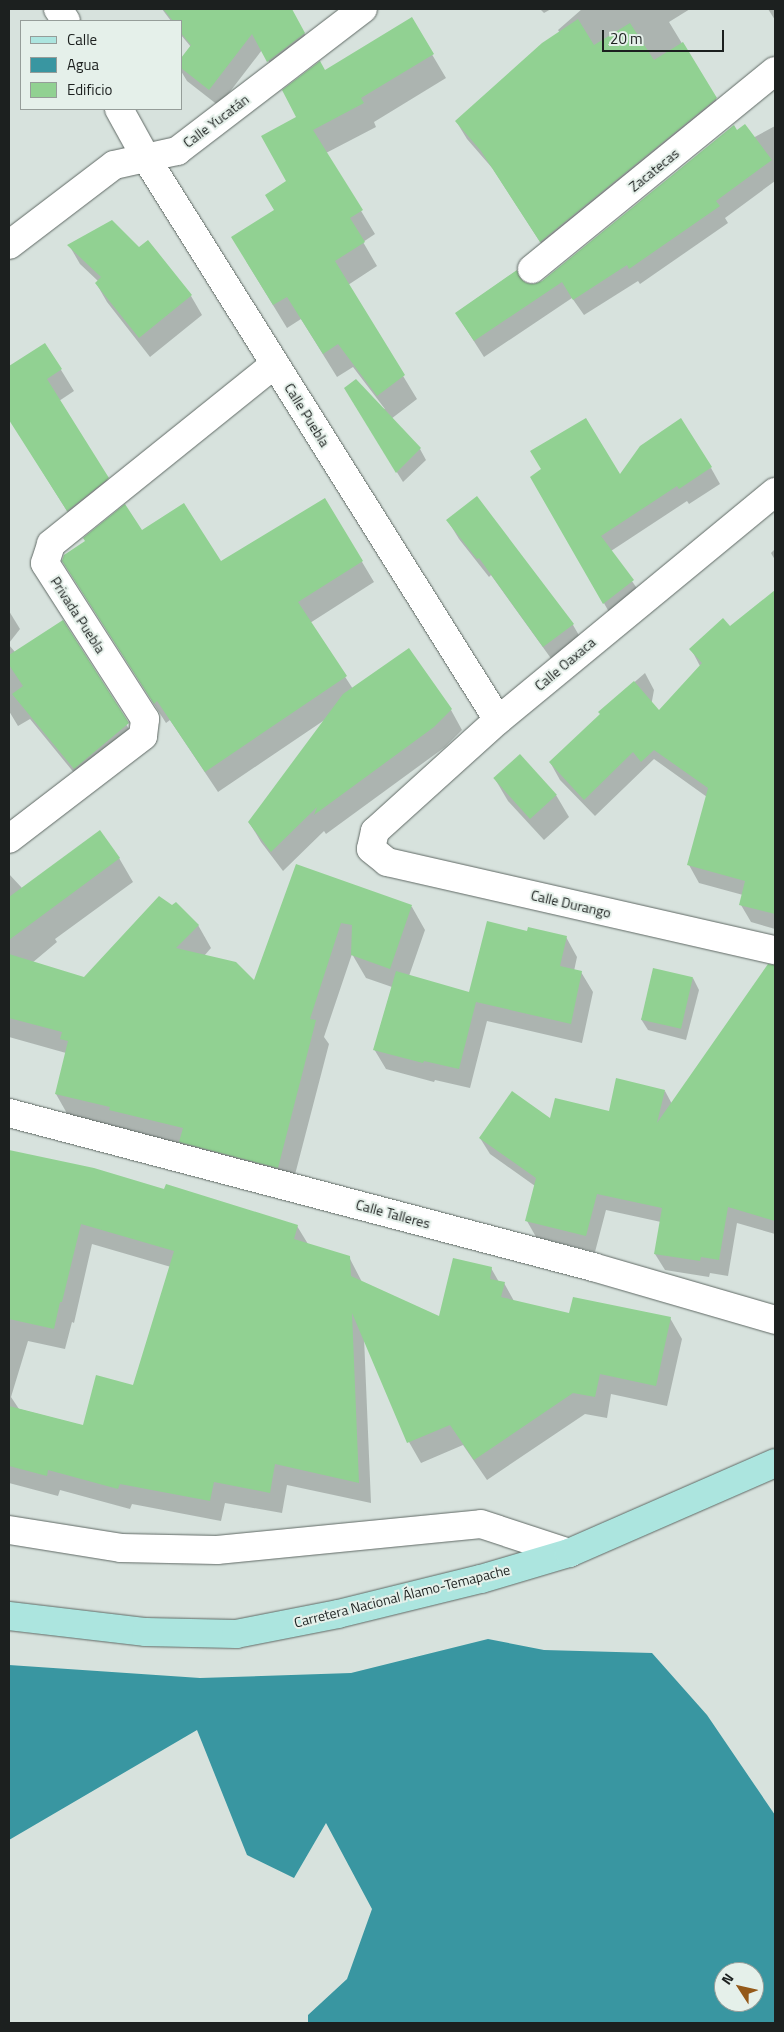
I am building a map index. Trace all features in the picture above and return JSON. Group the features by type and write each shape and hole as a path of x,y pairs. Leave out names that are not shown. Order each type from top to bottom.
{"main road":[{"name":"Carretera Nacional Álamo-Temapache","path":"9,1616 146,1632 236,1634 338,1614 481,1579 569,1554 775,1463"}],"street":[{"path":"58,9 65,20"},
{"name":"Calle Yucatán","path":"9,245 114,164 177,151 363,9"},
{"name":"Zacatecas","path":"532,269 775,71"},
{"name":"Calle Puebla","path":"120,110 146,158 498,720"},
{"name":"Privada Puebla","path":"9,839 142,736 145,719 45,563 51,544 275,364"},
{"name":"Calle Oaxaca","path":"371,849 375,831 498,720 775,492"},
{"name":"Calle Durango","path":"371,849 387,862 775,950"},
{"name":"Calle Talleres","path":"9,1113 593,1267 775,1320"},
{"path":"9,1530 121,1548 217,1550 481,1524 569,1554"}],"water":[{"path":"488,1639 544,1650 652,1653 707,1715 775,1815 775,2023 308,2023 308,2015 347,1979 372,1909 326,1823 294,1878 247,1855 197,1730 9,1840 9,1665 200,1678 351,1673"}],"building":[{"path":"163,9 292,9 305,33 267,62 252,34 209,90 182,69 182,57 191,45 182,34 182,20 172,20"},
{"path":"412,17 434,54 361,98 364,103 313,130 363,210 350,218 365,242 335,261 405,375 377,396 338,344 323,354 287,297 273,305 231,237 274,210 265,195 286,181 261,136 296,117 282,90 320,61 325,70"},
{"path":"578,19 594,45 630,23 654,60 683,42 717,98 540,242 481,151 455,121 542,43"},
{"path":"745,124 772,160 716,201 720,206 629,269 627,265 573,300 562,282 474,341 455,313 517,270 520,278 526,283 534,284 542,281 734,125 737,130"},
{"path":"112,220 139,247 148,240 192,295 139,338 95,283 101,277 67,245"},
{"path":"45,343 62,369 47,379 109,478 67,511 9,420 9,366"},
{"path":"356,379 421,448 396,473 344,388"},
{"path":"586,418 620,474 640,446 681,418 712,467 679,489 677,486 601,536 634,580 603,604 530,477 541,469 530,451"},
{"path":"477,496 574,624 543,647 479,558 477,559 446,520"},
{"path":"325,498 363,561 298,602 347,676 205,772 157,701 154,704 62,561 64,555 85,541 83,538 125,504 142,530 184,503 221,561"},
{"path":"775,590 775,914 739,905 745,881 687,865 708,788 654,750 641,762 633,752 584,800 549,762 600,714 598,712 634,681 659,710 702,663 689,649 723,618 730,626"},
{"path":"63,620 129,723 74,769 12,694 23,686 9,665 9,655"},
{"path":"409,648 452,709 434,727 314,815 317,807 271,852 248,822 343,694"},
{"path":"520,754 557,795 530,819 493,778"},
{"path":"100,830 120,858 9,940 9,897"},
{"path":"296,864 412,905 390,969 351,955 352,925 341,923 310,1019 316,1020 278,1168 179,1142 183,1128 109,1110 110,1107 55,1094 68,1041 60,1039 62,1032 9,1018 9,954 84,977 159,896 172,905 176,902 199,925 176,948 236,962 254,980"},
{"path":"487,921 527,931 528,927 567,936 560,966 582,971 571,1024 476,1002 459,1069 424,1061 423,1063 373,1050 396,971 469,992"},
{"path":"768,964 775,965 775,1221 728,1207 719,1260 701,1257 700,1261 654,1254 662,1208 597,1194 586,1236 525,1221 536,1178 479,1138 512,1091 550,1118 555,1098 609,1111 616,1078 665,1090 657,1123"},
{"path":"653,968 693,977 681,1029 641,1020"},
{"path":"9,1150 94,1168 164,1189 166,1184 298,1225 294,1239 350,1256 351,1276 439,1316 453,1258 492,1267 490,1279 505,1282 501,1297 569,1313 573,1297 671,1317 656,1386 600,1374 595,1397 573,1393 474,1460 450,1425 407,1443 352,1313 359,1483 275,1464 270,1493 214,1482 210,1501 120,1484 118,1489 48,1470 47,1476 9,1466 9,1406 83,1425 96,1375 133,1385 174,1251 81,1224 54,1329 9,1319"}]}
